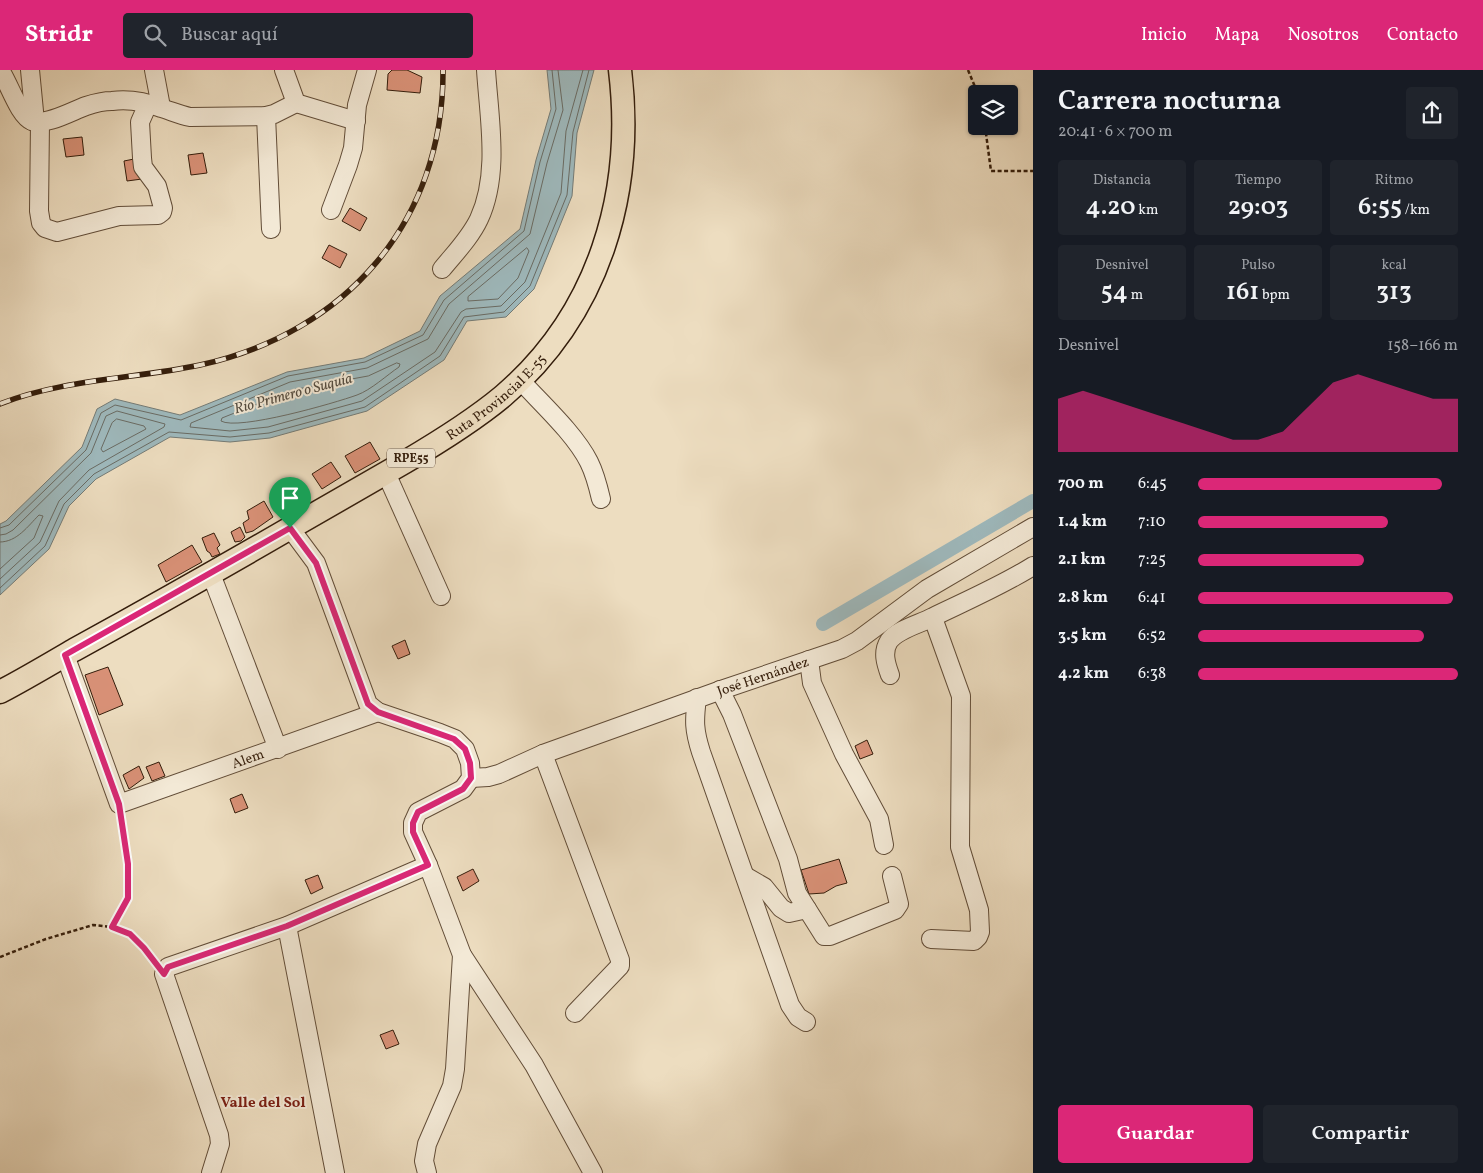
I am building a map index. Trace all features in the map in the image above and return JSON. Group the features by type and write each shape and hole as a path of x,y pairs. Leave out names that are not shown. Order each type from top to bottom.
{"main road":[{"name":"Ruta Provincial E-55","path":"0,692 386,473 464,425 520,380 548,350 574,311 592,279 604,249 616,202 622,152 623,112 620,70"}],"street":[{"path":"0,70 24,117 36,121 115,100 154,106 180,115 190,116 266,116 296,103 356,121"},
{"path":"30,70 36,121 39,211 41,223 45,228 56,232 119,216 158,215 162,212 163,208 157,186 143,168 142,158 140,122 154,106 154,70"},
{"path":"284,70 296,103"},
{"path":"331,210 353,148 357,104 367,70"},
{"path":"442,269 472,232 487,196 491,150 486,70"},
{"path":"266,116 272,229"},
{"path":"520,380 574,438 596,479 601,499"},
{"path":"386,473 441,596"},
{"name":"José Hernández","path":"471,778 499,774 543,754 697,698 842,649 857,641 912,598 1033,527"},
{"path":"290,528 316,563 368,704 378,712 454,739 465,749 470,763 471,778 463,789 418,812 413,823 413,832 428,865 462,955 534,1065 593,1173"},
{"path":"890,675 885,655 890,640 898,634 1033,566"},
{"path":"211,574 278,749"},
{"path":"931,940 974,941 978,938 980,932 980,919 976,898 960,847 961,696 933,618"},
{"path":"65,655 119,804"},
{"path":"808,660 812,683 840,745 879,819 884,845"},
{"path":"720,690 732,714 788,859 797,893 824,936 830,936 895,910 899,904 892,876"},
{"path":"697,698 694,724 696,736 790,1005 798,1017 806,1022"},
{"name":"Alem","path":"119,804 378,712"},
{"path":"543,754 620,960 620,966 575,1013"},
{"path":"211,1173 220,1144 219,1135 164,974 168,967 287,926 428,865"},
{"path":"745,876 764,886 781,908 789,913 807,909"},
{"path":"287,926 335,1173"},
{"path":"427,1173 424,1161 427,1144 452,1086 455,1068 462,955"}],"path":[{"path":"968,70 974,85"},
{"path":"985,135 991,171 1033,171"},
{"path":"112,927 128,898 128,864 119,804"},
{"path":"0,957 46,939 92,926 112,927 130,934 144,948 164,974"}],"water":[{"name":"Río Primero o Suquía","path":"547,70 594,70 577,133 572,196 534,289 506,317 467,321 444,360 367,411 270,438 230,442 170,437 96,479 69,506 49,549 0,595 0,524 6,521 82,447 97,409 115,399 180,415 287,372 364,358 420,331 440,296 520,229 536,160 551,109"}],"building":[{"path":"392,70 407,70 422,77 420,93 387,90 388,74"},
{"path":"82,137 84,155 66,157 63,139"},
{"path":"203,153 207,173 191,175 188,155"},
{"path":"139,158 142,179 127,181 124,161"},
{"path":"350,208 367,218 360,231 342,221"},
{"path":"329,245 347,254 340,268 322,258"},
{"path":"370,442 380,459 355,473 345,456"},
{"path":"331,462 341,477 322,489 312,474"},
{"path":"291,500 295,507 283,513 280,506"},
{"path":"264,501 273,517 253,531 246,533 243,523 249,519 247,511"},
{"path":"240,527 245,537 241,541 235,542 231,532"},
{"path":"214,533 220,545 217,548 220,554 212,557 207,551 202,538"},
{"path":"192,545 202,562 166,582 158,565"},
{"path":"405,640 410,654 398,659 392,646"},
{"path":"108,667 123,705 99,715 85,675"},
{"path":"867,740 873,754 860,759 855,746"},
{"path":"159,762 165,776 152,781 146,767"},
{"path":"139,766 144,778 129,789 123,775"},
{"path":"242,794 248,808 235,813 230,799"},
{"path":"839,859 847,883 836,886 824,893 809,894 801,870"},
{"path":"473,869 479,881 463,891 457,877"},
{"path":"318,875 323,888 311,894 305,880"},
{"path":"393,1030 399,1044 386,1049 380,1035"}],"waterway":[{"path":"823,624 1033,501"}],"railway":[{"path":"0,404 49,389 74,384 200,365 252,349 300,327 341,297 377,262 405,221 426,175 439,125 443,70"}],"district":[{"name":"Valle del Sol","path":"263,1102"}],"route":[{"path":"290,528 316,563 368,704 378,712 454,739 465,749 470,763 471,778 463,789 418,812 413,823 413,832 428,865 287,926 168,967 164,974 144,948 130,934 112,927 128,898 128,864 119,804 65,655 290,528"}]}
